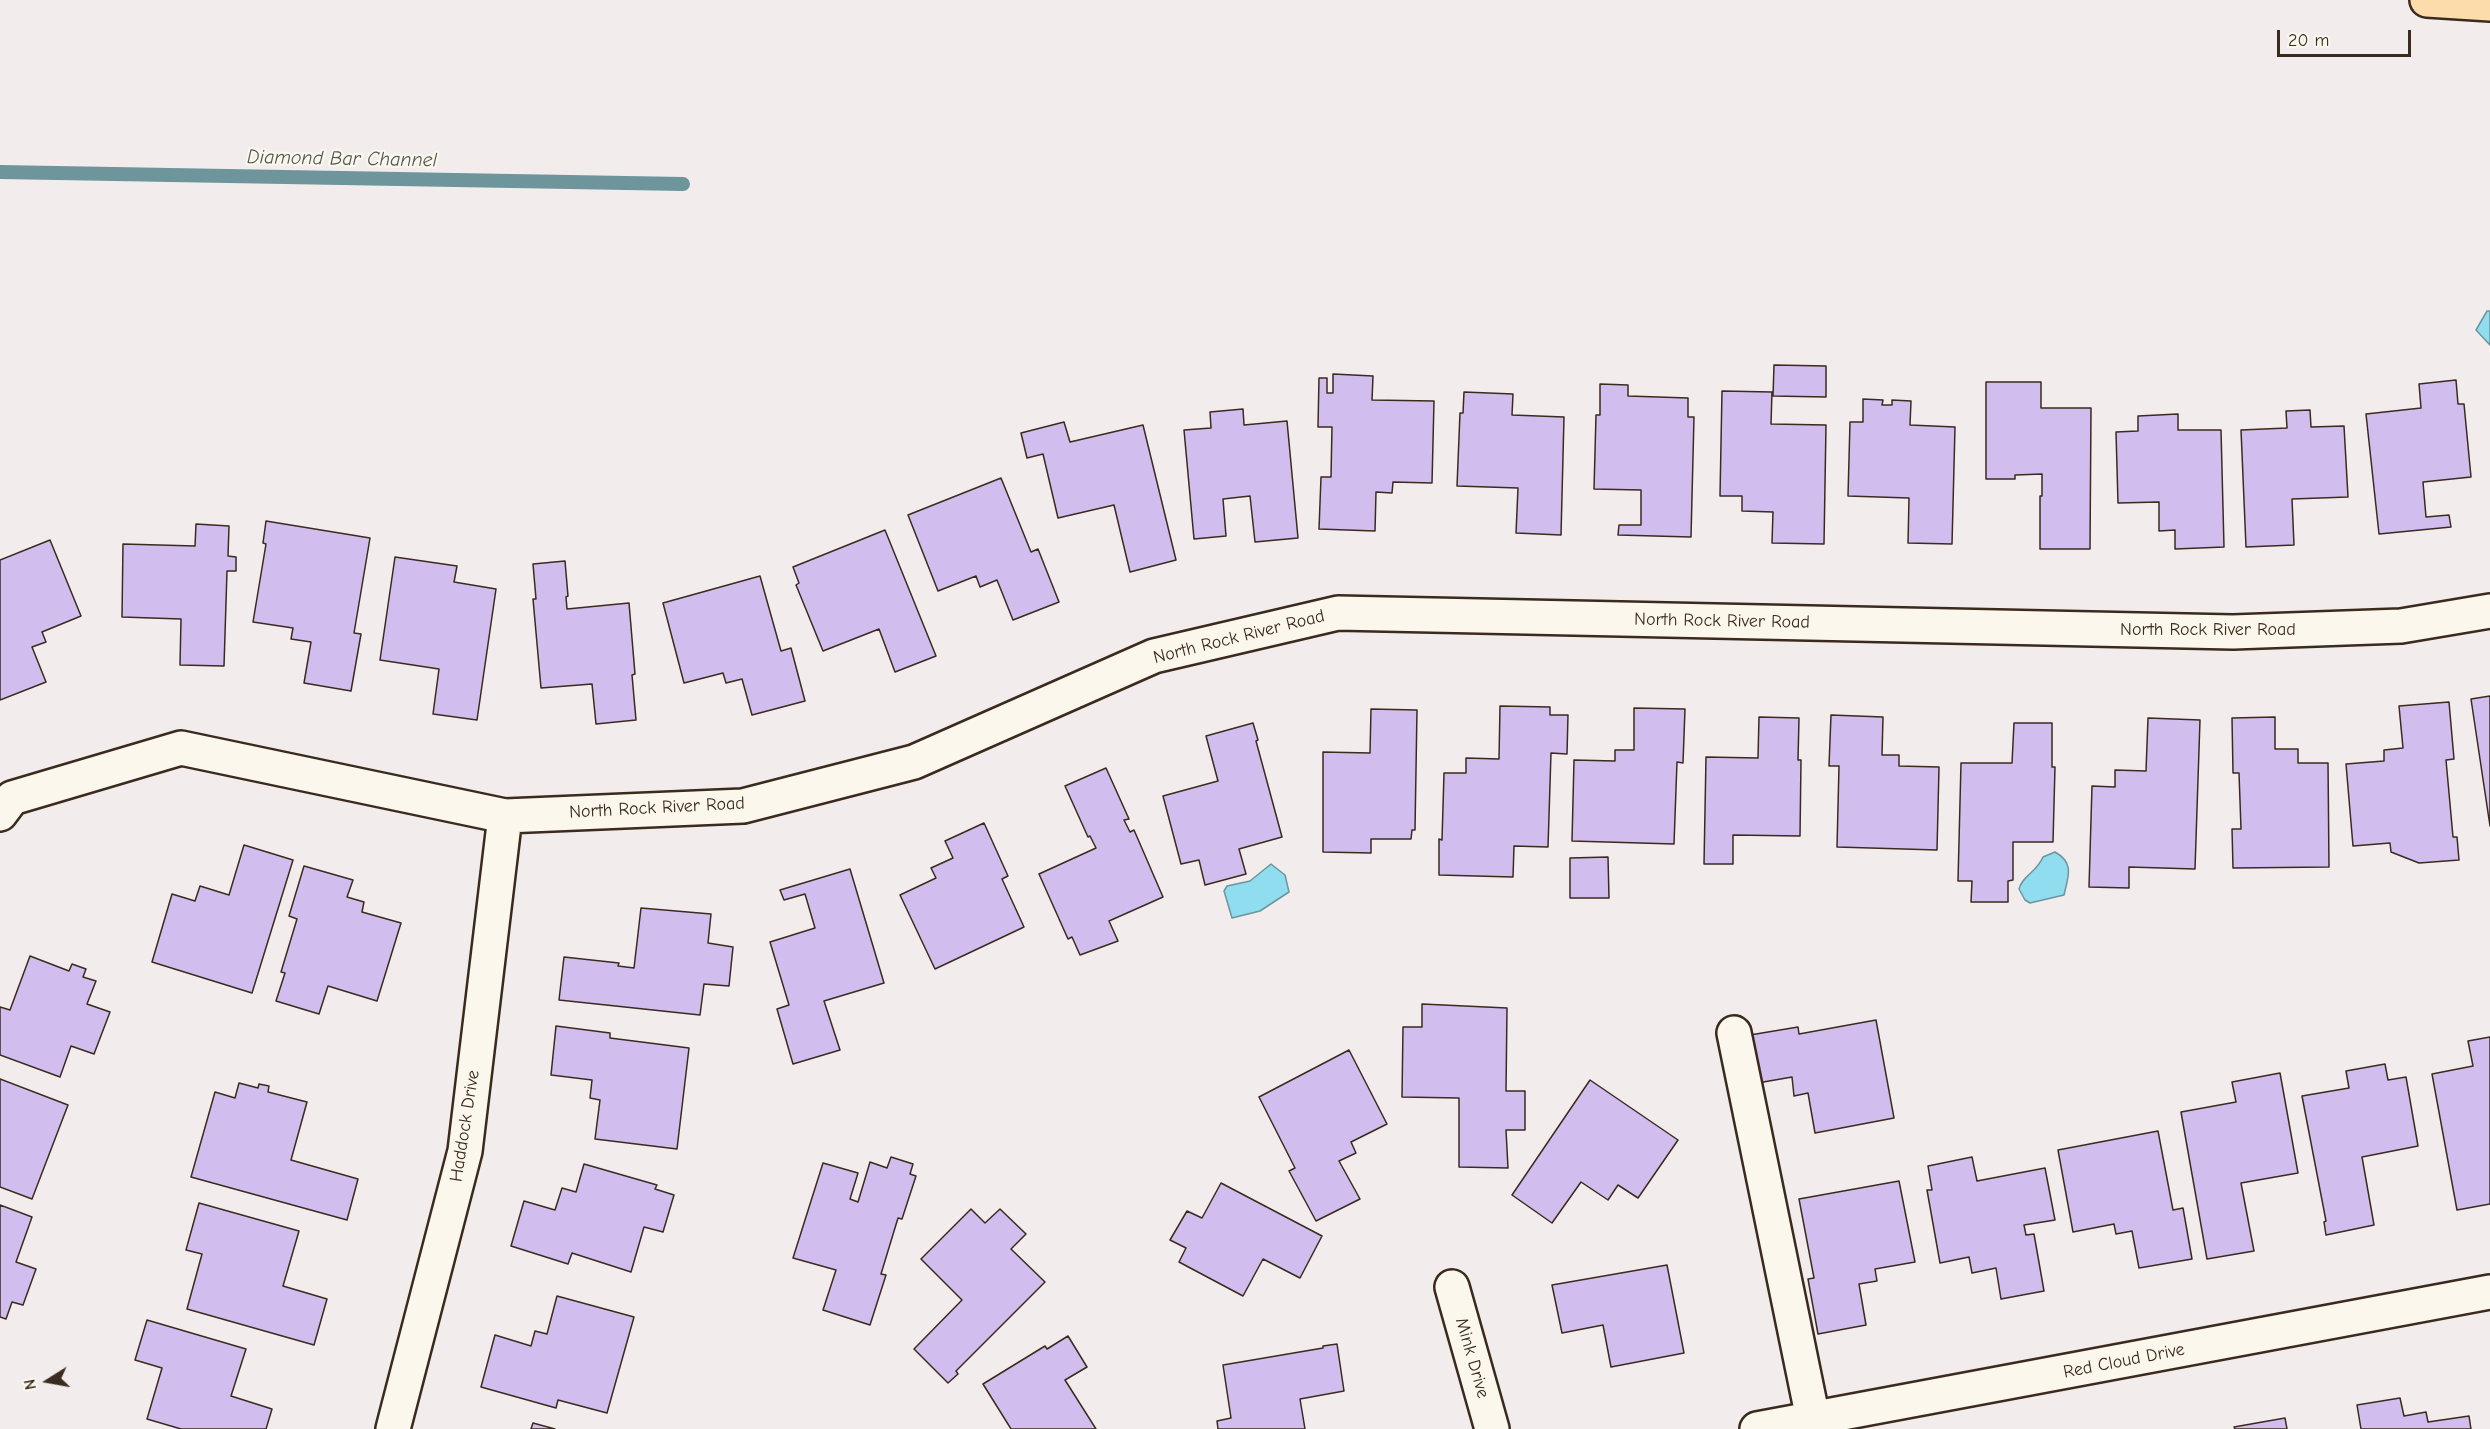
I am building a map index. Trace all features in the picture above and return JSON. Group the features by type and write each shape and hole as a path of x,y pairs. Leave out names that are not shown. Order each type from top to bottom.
{"highway":[{"path":"2427,0 2490,4"}],"street":[{"name":"North Rock River Road","path":"0,814 12,798 181,748 505,816 743,806 914,762 1154,656 1338,613 2233,632 2401,626 2490,611"},
{"name":"Haddock Drive","path":"393,1429 465,1151 505,816"},
{"path":"1734,1033 1814,1419"},
{"name":"Mink Drive","path":"1452,1287 1492,1429"},
{"name":"Red Cloud Drive","path":"1757,1429 2490,1292"}],"water":[{"path":"2487,311 2490,311 2490,345 2476,330"},
{"path":"2055,852 2068,866 2064,895 2030,903 2025,900 2019,889 2043,857"},
{"path":"1271,864 1285,875 1289,892 1260,911 1232,918 1224,891 1227,886 1250,881"}],"building":[{"path":"1774,365 1826,366 1826,397 1773,396"},
{"path":"1333,374 1373,376 1372,400 1434,401 1432,483 1393,482 1392,493 1376,492 1375,531 1319,529 1321,477 1331,477 1332,427 1318,427 1319,378 1327,378 1327,393 1333,393"},
{"path":"2456,380 2458,404 2464,404 2471,477 2423,482 2426,517 2449,515 2451,527 2379,534 2366,414 2421,408 2419,384"},
{"path":"1986,382 2041,382 2041,408 2091,408 2090,549 2040,549 2042,474 2015,475 2015,479 1986,479"},
{"path":"1600,384 1628,385 1628,396 1688,398 1688,417 1694,417 1691,537 1618,535 1619,525 1641,525 1641,490 1594,489 1596,415 1600,415"},
{"path":"1722,391 1772,392 1771,424 1826,425 1824,544 1772,543 1773,512 1742,511 1742,496 1720,496"},
{"path":"1464,392 1513,394 1512,415 1564,417 1561,535 1516,533 1518,488 1457,486 1460,413 1463,413"},
{"path":"1863,399 1883,400 1882,405 1892,405 1892,400 1911,401 1910,425 1955,427 1952,544 1908,543 1909,498 1848,496 1850,422 1863,422"},
{"path":"1243,409 1244,425 1287,421 1298,538 1255,542 1250,496 1223,499 1226,536 1194,539 1184,430 1211,428 1210,412"},
{"path":"2310,410 2311,427 2344,426 2348,497 2292,499 2294,545 2246,547 2241,430 2287,428 2286,411"},
{"path":"2178,414 2178,430 2221,430 2224,547 2175,549 2175,530 2159,531 2159,502 2118,503 2116,432 2138,431 2138,416"},
{"path":"1064,422 1070,442 1143,425 1176,560 1130,572 1114,505 1058,518 1043,454 1027,458 1021,433"},
{"path":"1001,478 1031,552 1038,549 1059,602 1013,620 997,580 980,587 976,576 938,591 908,515"},
{"path":"266,521 370,538 354,633 361,634 351,691 304,683 311,642 291,639 293,628 253,622 266,544 263,543"},
{"path":"196,524 229,526 228,556 236,557 236,571 227,571 224,666 180,665 181,619 122,617 123,544 195,546"},
{"path":"885,530 936,656 895,672 879,629 823,651 796,585 799,583 793,567"},
{"path":"50,540 81,616 42,632 46,642 32,647 46,682 0,700 0,560"},
{"path":"395,557 457,566 454,582 496,589 477,720 433,714 439,669 380,660"},
{"path":"565,561 567,609 629,603 636,720 596,724 592,684 541,688 533,599 536,599 533,564"},
{"path":"760,576 781,651 791,648 805,701 752,715 742,679 726,683 723,673 684,683 663,603"},
{"path":"2490,696 2490,826 2471,699"},
{"path":"2449,702 2454,759 2446,760 2453,837 2457,837 2459,860 2419,863 2391,852 2390,843 2353,846 2346,764 2384,761 2384,750 2403,748 2399,706"},
{"path":"1500,706 1550,707 1550,715 1568,715 1567,754 1551,753 1548,847 1514,846 1513,877 1439,875 1444,773 1466,773 1466,758 1499,759"},
{"path":"1634,708 1685,709 1683,763 1677,762 1674,844 1572,841 1574,760 1615,761 1615,750 1634,750"},
{"path":"1371,709 1417,710 1415,830 1412,830 1411,839 1371,839 1371,853 1323,852 1323,752 1370,753"},
{"path":"1831,715 1883,717 1882,755 1899,755 1899,766 1939,767 1937,850 1837,847 1839,766 1829,766"},
{"path":"1759,717 1799,718 1800,836 1733,835 1733,864 1704,864 1706,757 1758,758"},
{"path":"2275,717 2275,749 2298,749 2298,763 2328,763 2329,867 2233,868 2232,829 2241,829 2239,773 2233,773 2232,718"},
{"path":"2148,718 2200,720 2195,869 2129,867 2129,888 2089,887 2092,786 2115,787 2115,770 2146,771"},
{"path":"1253,723 1282,837 1239,849 1246,874 1205,885 1199,860 1181,864 1163,796 1218,781 1206,736"},
{"path":"2014,723 2052,723 2052,767 2055,767 2053,842 2013,842 2013,880 2008,881 2008,902 1971,902 1972,881 1958,881 1961,763 2012,763"},
{"path":"1106,768 1129,819 1124,820 1130,832 1134,830 1163,897 1109,921 1118,941 1080,955 1072,937 1068,939 1039,874 1096,848 1090,836 1088,837 1065,786"},
{"path":"984,823 1008,876 1002,879 1024,927 935,969 900,895 936,878 931,868 953,858 945,841"},
{"path":"244,845 293,860 252,993 152,962 172,894 195,901 200,886 229,895"},
{"path":"1608,857 1609,898 1570,898 1570,858"},
{"path":"304,866 353,880 347,897 364,902 362,912 401,923 377,1001 328,986 319,1014 276,1001 285,973 281,972 297,919 289,916"},
{"path":"850,869 884,983 824,1001 840,1050 793,1064 777,1009 789,1005 770,942 815,928 805,894 784,900 780,890"},
{"path":"641,908 711,914 708,943 733,947 729,986 704,984 700,1015 559,1000 564,957 619,963 618,966 634,968"},
{"path":"30,956 69,971 72,964 86,969 83,977 96,981 87,1004 110,1012 94,1054 71,1046 60,1077 0,1055 0,1007 10,1010"},
{"path":"1422,1004 1507,1008 1506,1091 1525,1091 1525,1130 1506,1130 1508,1168 1459,1167 1459,1098 1402,1097 1403,1027 1422,1027"},
{"path":"1876,1020 1894,1118 1815,1133 1808,1093 1794,1096 1792,1077 1752,1084 1744,1036 1798,1027 1799,1034"},
{"path":"556,1026 610,1033 610,1038 689,1048 677,1149 595,1139 600,1100 590,1098 592,1080 551,1075"},
{"path":"2490,1037 2490,1204 2457,1210 2432,1074 2473,1066 2468,1041"},
{"path":"1349,1050 1387,1124 1351,1142 1356,1153 1339,1161 1360,1199 1316,1221 1289,1171 1295,1168 1259,1097"},
{"path":"2385,1064 2388,1080 2406,1077 2418,1146 2362,1157 2374,1225 2326,1235 2324,1222 2326,1221 2302,1096 2349,1088 2346,1071"},
{"path":"2280,1073 2298,1173 2241,1183 2254,1251 2207,1259 2181,1112 2236,1102 2232,1082"},
{"path":"0,1079 68,1105 32,1199 0,1187"},
{"path":"1590,1080 1678,1140 1638,1198 1618,1185 1608,1200 1581,1182 1552,1223 1512,1195"},
{"path":"239,1083 258,1088 259,1084 269,1086 268,1092 307,1102 291,1160 358,1179 347,1220 191,1177 215,1092 235,1098"},
{"path":"2158,1131 2173,1210 2183,1208 2192,1259 2139,1268 2132,1231 2116,1234 2114,1224 2073,1232 2058,1150"},
{"path":"891,1157 913,1164 910,1174 916,1176 902,1219 898,1218 881,1274 886,1275 870,1325 823,1310 836,1270 793,1258 823,1163 858,1173 850,1199 858,1202 870,1162 887,1168"},
{"path":"1972,1157 1977,1181 2045,1168 2055,1220 2024,1225 2026,1235 2034,1234 2044,1291 2001,1299 1996,1268 1972,1273 1969,1257 1940,1263 1927,1190 1932,1190 1928,1166"},
{"path":"584,1164 657,1185 655,1189 674,1195 663,1232 644,1227 631,1272 572,1253 568,1264 511,1246 524,1201 555,1210 562,1188 576,1192"},
{"path":"1899,1181 1915,1262 1875,1269 1877,1281 1859,1284 1866,1325 1818,1334 1808,1279 1814,1278 1799,1199"},
{"path":"1221,1183 1322,1236 1300,1278 1263,1259 1243,1296 1179,1262 1186,1248 1170,1240 1187,1211 1202,1218"},
{"path":"199,1203 299,1231 283,1286 327,1299 314,1345 187,1309 202,1254 186,1250"},
{"path":"0,1205 32,1217 16,1262 36,1269 23,1305 12,1302 6,1319 0,1317"},
{"path":"971,1209 985,1223 1000,1209 1026,1234 1011,1249 1045,1282 956,1371 958,1374 948,1383 914,1349 962,1300 921,1259"},
{"path":"1667,1265 1684,1353 1611,1367 1603,1325 1562,1333 1552,1285"},
{"path":"557,1296 634,1317 607,1413 558,1400 556,1408 481,1387 495,1335 531,1346 535,1331 547,1334"},
{"path":"147,1320 246,1349 231,1396 272,1409 266,1429 181,1429 147,1419 162,1368 135,1360"},
{"path":"1068,1336 1087,1367 1065,1380 1096,1429 1011,1429 983,1384 1045,1346 1047,1349"},
{"path":"1337,1344 1344,1391 1300,1399 1305,1429 1218,1429 1217,1421 1231,1418 1223,1365"},
{"path":"2400,1398 2404,1416 2426,1412 2428,1422 2469,1416 2471,1429 2361,1429 2357,1405"},
{"path":"2285,1418 2287,1429 2235,1429 2234,1427"},
{"path":"533,1423 555,1429 531,1429"}],"waterway":[{"name":"Diamond Bar Channel","path":"0,172 683,184"}]}
